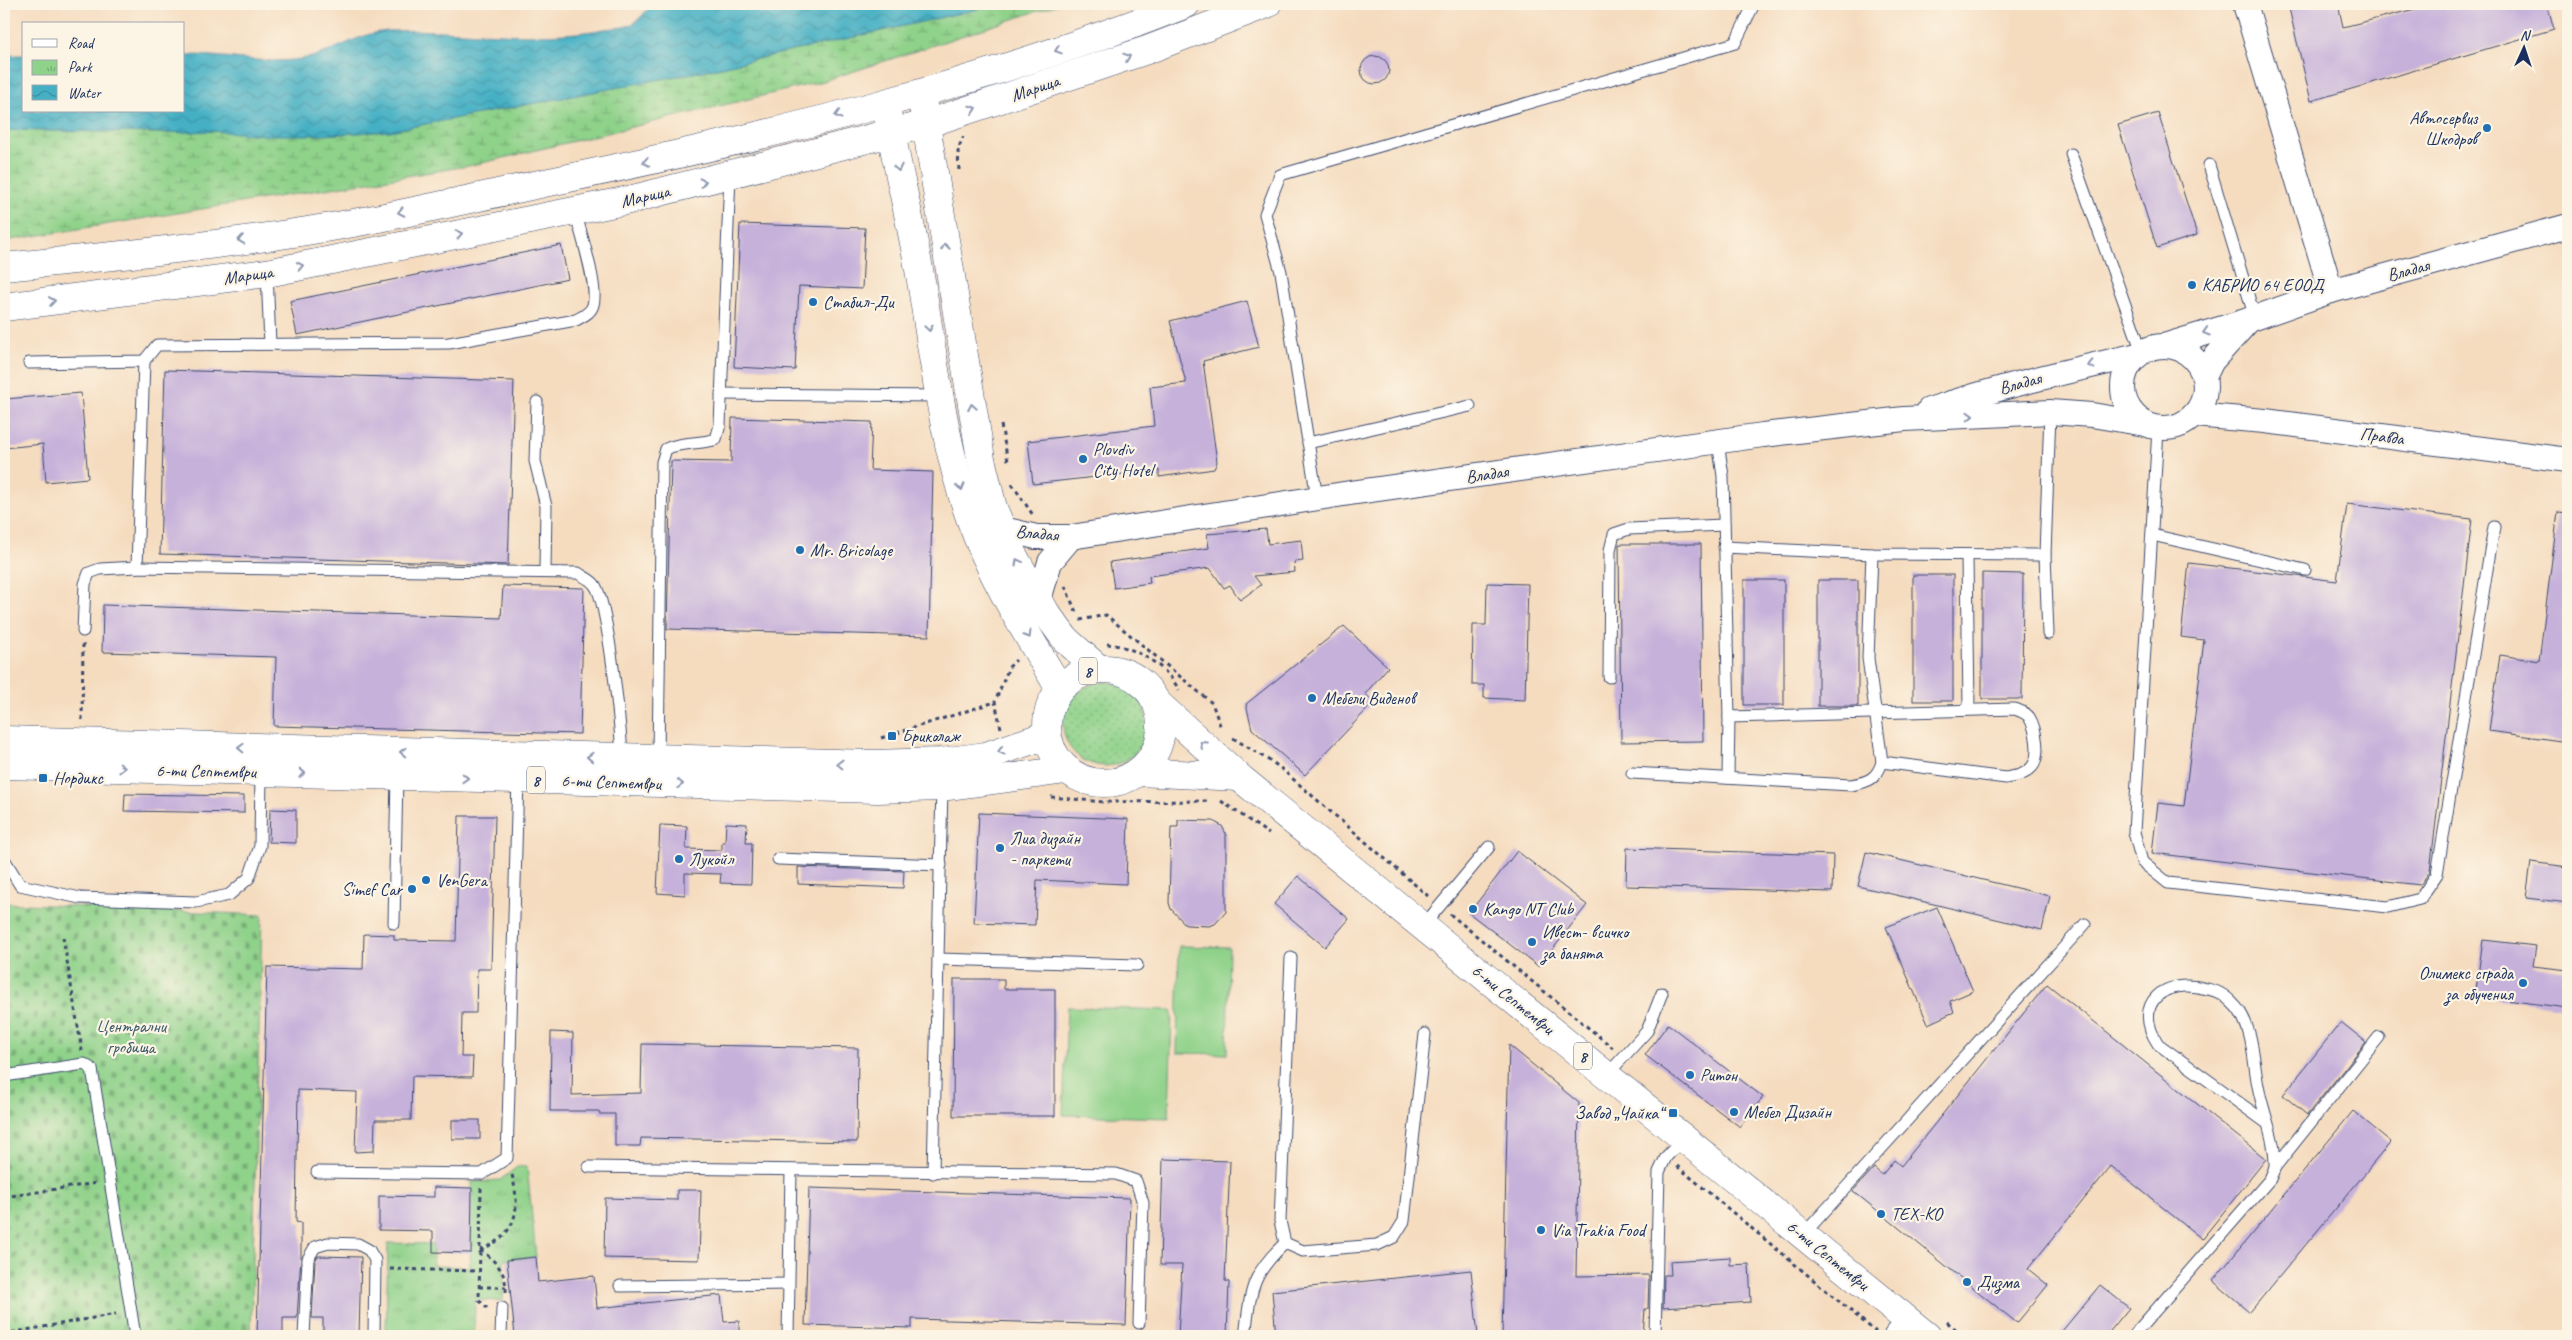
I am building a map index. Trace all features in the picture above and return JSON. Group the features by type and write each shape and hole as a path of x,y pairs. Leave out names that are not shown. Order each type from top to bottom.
{"street":[{"name":"Марица","path":"4,267 171,250 310,231 666,158 920,95 1136,24 1186,4"},
{"name":"Марица","path":"4,307 267,273 575,211 730,175 891,134 960,114 1147,50 1266,4"},
{"path":"2244,4 2331,291"},
{"path":"920,95 981,459 993,508 1014,555 1039,600 1066,640 1100,656"},
{"path":"885,104 919,267 940,396 969,517 986,559 1060,689"},
{"name":"Владая","path":"1904,419 1975,395 2164,346 2252,319 2331,291 2568,226"},
{"name":"Владая","path":"1002,529 1036,537 1071,537 1317,498 1718,442 1904,419 2050,412 2092,415 2171,428 2184,424 2194,415 2202,404 2205,391 2204,377 2212,361 2252,319"},
{"path":"2164,346 2178,348 2190,355 2204,377"},
{"path":"2140,353 2129,365 2123,377 2122,391 2126,404 2133,416 2151,426"},
{"name":"Правда","path":"2194,415 2265,421 2568,460"},
{"name":"Владая","path":"1039,600 1050,562 1071,537"},
{"name":"8","path":"1100,656 1111,669 1134,676 1151,692 1169,699 1161,715 1160,741 1148,764 1127,779 1102,783 1077,777 1066,770 1057,760 1047,736 1048,711 1060,689 1100,656"},
{"name":"6-ти Септември","path":"1169,699 1239,777 1423,926 1616,1066 1675,1147 1803,1235 1918,1328"},
{"name":"8","path":"4,729 38,742"},
{"name":"6-ти Септември","path":"4,740 658,760 871,764 941,762 986,756 1047,736"},
{"name":"6-ти Септември","path":"4,766 877,789 942,787 1066,770"},
{"name":"8","path":"1138,772 1239,777"}],"lane":[{"path":"1317,498 1281,272 1265,214 1280,175 1735,43 1754,4"},
{"path":"2071,154 2140,353"},
{"path":"2209,165 2252,319"},
{"path":"658,760 662,462 666,448 678,443 702,444 716,439 720,425 730,175"},
{"path":"138,567 144,361 157,345 448,343 576,320 588,313 594,304 594,289 575,211"},
{"path":"267,273 270,344"},
{"path":"29,364 144,361"},
{"path":"721,394 940,396"},
{"path":"536,402 535,461 546,506 545,571"},
{"path":"1308,443 1470,406"},
{"path":"2048,634 2045,555 2050,412"},
{"path":"2151,426 2152,535 2134,832 2142,862 2168,883 2388,908 2420,899 2437,874 2494,527"},
{"path":"1718,442 1723,476 1729,717 1728,778"},
{"path":"1609,677 1610,550 1614,534 1629,529 1724,525"},
{"path":"2152,535 2305,570"},
{"path":"1724,547 1872,554 2045,555"},
{"path":"1632,773 1851,785 1868,782 1879,773 1882,762 1868,658 1872,554"},
{"path":"1967,556 1969,709"},
{"path":"83,631 85,584 89,573 100,569 138,567 545,571 578,573 594,584 603,604 621,729 622,758"},
{"path":"1729,717 2016,709 2027,715 2033,725 2036,740 2033,766 2022,774 2006,778 1882,762"},
{"path":"4,859 20,885 80,898 196,902 229,895 248,878 260,846 261,772"},
{"path":"394,923 397,776"},
{"path":"317,1172 482,1174 507,1158 518,780"},
{"path":"933,1173 942,787"},
{"path":"1423,926 1490,847"},
{"path":"778,859 941,864"},
{"path":"1803,1235 2084,924"},
{"path":"1285,1243 1280,1221 1291,958"},
{"path":"938,960 1137,965"},
{"path":"2267,1123 2158,1044 2149,1030 2147,1015 2152,1000 2166,990 2191,985 2220,993 2240,1011 2251,1038 2258,1086 2275,1154 2275,1168"},
{"path":"1616,1066 1647,1031 1662,993"},
{"path":"1285,1243 1303,1252 1328,1251 1376,1245 1394,1237 1404,1221 1425,1034"},
{"path":"2133,1336 2270,1179 2275,1168 2379,1037"},
{"path":"4,1076 84,1064 92,1069 135,1336"},
{"path":"1655,1336 1659,1172 1675,1147"},
{"path":"588,1167 1116,1174 1136,1181 1143,1203 1139,1323"},
{"path":"788,1336 791,1170"},
{"path":"304,1336 308,1259 315,1248 328,1243 358,1244 369,1250 375,1260 374,1336"},
{"path":"1245,1336 1250,1291 1264,1262 1285,1243"},
{"path":"620,1286 788,1284"},
{"path":"501,1336 502,1308"}],"path":[{"path":"959,178 958,150 965,129 960,114"},
{"path":"1001,424 1008,463"},
{"path":"1011,482 1025,506 1033,512 1036,537"},
{"path":"1050,562 1063,579 1083,628"},
{"path":"1079,620 1106,615 1212,703 1222,731 1216,732"},
{"path":"82,743 83,631"},
{"path":"1100,656 1120,645 1143,655 1166,672 1178,687 1169,699"},
{"path":"1006,750 995,702 1009,667 1020,656"},
{"path":"881,738 995,702"},
{"path":"1230,736 1278,766 1441,906 1616,1066"},
{"path":"1046,797 1104,802 1222,801 1276,839"},
{"path":"63,937 84,1064"},
{"path":"1675,1147 1882,1336"},
{"path":"480,1250 503,1238 514,1218 517,1192 507,1158"},
{"path":"480,1250 494,1260 506,1280 506,1301 502,1308 486,1308 479,1300 479,1287 482,1174"},
{"path":"4,1197 109,1182"},
{"path":"375,1269 480,1271"},
{"path":"479,1287 506,1287"},
{"path":"4,1334 130,1312"},
{"path":"1918,1328 1964,1336"}],"green space":[{"path":"1001,4 1059,4 824,81 474,165 4,241 4,130 163,133 212,131 321,135 389,131 703,71"},
{"path":"1105,682 1121,685 1135,694 1144,708 1147,724 1144,740 1135,754 1121,763 1105,766 1089,763 1075,754 1066,740 1063,724 1066,708 1075,694 1089,685"},
{"name":"Централни гробища","path":"4,903 262,915 251,1336 4,1336"},
{"path":"1179,946 1229,947 1227,1054 1177,1053"},
{"path":"1067,1007 1172,1010 1169,1118 1063,1115"},
{"path":"527,1166 536,1257 504,1260 503,1301 475,1300 474,1336 386,1336 388,1243 433,1244 433,1266 470,1267 472,1182 500,1180 517,1167"}],"water":[{"path":"652,4 1001,4 703,71 389,131 321,135 264,135 212,131 163,133 4,130 4,55 22,55 22,112 185,112 185,55 287,61 312,57 365,36 387,31 414,30 550,35 621,27 630,25"}],"building":[{"path":"2288,4 2338,4 2343,27 2435,4 2547,4 2554,29 2311,101"},
{"path":"1375,56 1385,60 1389,70 1385,80 1375,84 1365,80 1361,70 1365,60"},
{"path":"2158,113 2197,235 2157,248 2118,125"},
{"path":"740,224 865,228 862,289 799,286 795,370 734,367"},
{"path":"561,245 568,279 297,335 290,301"},
{"path":"1247,301 1259,347 1203,361 1217,462 1214,469 1159,477 1159,470 1033,484 1028,441 1154,426 1150,387 1186,383 1170,321"},
{"path":"165,370 514,381 508,565 160,554"},
{"path":"81,393 88,478 46,482 43,444 4,448 4,399"},
{"name":"Mr. Bricolage","path":"732,418 872,422 870,470 933,472 929,636 667,629 671,461 731,462"},
{"path":"2347,504 2472,519 2430,871 2420,885 2152,853 2158,803 2184,806 2204,640 2181,637 2189,563 2337,581"},
{"path":"2558,512 2568,513 2568,742 2489,731 2500,655 2539,661"},
{"path":"1266,529 1268,544 1301,540 1303,561 1294,562 1295,572 1254,576 1261,585 1240,600 1230,585 1224,588 1210,568 1149,576 1150,583 1114,588 1110,562 1209,548 1207,534"},
{"path":"1619,544 1701,544 1703,741 1621,742"},
{"path":"1982,573 2023,574 2022,699 1982,699"},
{"path":"1913,575 1953,575 1953,701 1913,701"},
{"path":"1744,580 1784,580 1784,705 1744,705"},
{"path":"1818,580 1858,580 1858,706 1818,706"},
{"path":"1487,583 1528,584 1525,700 1484,698 1484,685 1472,685 1473,625 1486,625"},
{"path":"503,586 584,588 580,734 274,726 276,657 102,652 103,605 501,618"},
{"name":"Мебели Виденов","path":"1344,626 1388,667 1365,694 1374,702 1305,775 1252,729 1246,704"},
{"path":"125,794 244,796 244,813 124,811"},
{"path":"270,809 296,810 296,843 269,842"},
{"path":"979,813 1128,819 1126,884 1037,880 1035,925 974,923"},
{"path":"459,816 495,816 491,969 477,969 476,1013 462,1013 461,1057 473,1057 472,1077 412,1076 411,1120 375,1120 374,1151 355,1152 357,1092 298,1090 296,1222 301,1223 301,1256 297,1318 283,1318 283,1336 257,1336 267,967 363,969 364,934 394,935 394,940 456,941"},
{"path":"1178,820 1213,821 1222,826 1226,834 1226,912 1215,924 1209,926 1186,925 1171,909 1169,903 1171,827 1178,827"},
{"path":"726,823 747,824 746,843 752,843 751,884 720,883 721,874 685,873 685,895 657,893 660,825 687,826 686,849 722,850 722,842 725,842"},
{"path":"1627,848 1833,855 1832,892 1626,886"},
{"path":"1517,851 1587,905 1539,967 1469,913"},
{"path":"1866,852 2050,896 2042,930 1858,886"},
{"path":"2531,862 2568,867 2568,903 2526,898"},
{"path":"798,867 904,871 903,888 798,884"},
{"path":"1298,876 1349,919 1325,947 1274,904"},
{"path":"1937,907 1973,991 1950,1001 1954,1012 1928,1024 1886,927"},
{"name":"Олимекс сграда за обучения","path":"2483,940 2536,946 2533,966 2568,970 2568,1008 2475,996"},
{"path":"954,979 1004,979 1004,989 1055,989 1055,1116 953,1116"},
{"path":"2047,984 2266,1159 2202,1239 2111,1166 2028,1269 2048,1285 2017,1323 1853,1191 1874,1168 1882,1175 1894,1160 1901,1166"},
{"path":"2341,1022 2366,1042 2307,1115 2283,1095"},
{"path":"1668,1024 1763,1097 1740,1127 1645,1055"},
{"path":"551,1032 573,1033 572,1095 641,1093 642,1044 858,1048 857,1142 641,1138 640,1146 615,1146 615,1114 599,1114 599,1111 550,1111"},
{"name":"Via Trakia Food","path":"1509,1045 1579,1103 1576,1276 1649,1275 1648,1309 1645,1309 1643,1336 1502,1336"},
{"path":"2353,1111 2391,1142 2250,1312 2213,1281"},
{"path":"452,1120 480,1120 480,1139 452,1139"},
{"path":"1163,1159 1230,1161 1225,1281 1229,1282 1227,1336 1178,1336 1182,1265 1160,1265"},
{"path":"434,1187 472,1188 471,1253 433,1252 433,1231 379,1230 379,1196 434,1197"},
{"path":"809,1188 1130,1198 1126,1325 912,1319 912,1328 805,1325"},
{"path":"677,1190 701,1190 699,1260 604,1258 605,1198 677,1200"},
{"path":"318,1256 361,1257 359,1336 323,1336 323,1318 312,1318 315,1261"},
{"path":"536,1257 538,1282 594,1276 597,1308 721,1295 724,1322 739,1321 741,1336 515,1336 507,1260"},
{"path":"1730,1257 1730,1265 1749,1264 1751,1302 1663,1308 1664,1275 1671,1275 1670,1261"},
{"path":"1471,1270 1478,1336 1276,1336 1272,1291"},
{"path":"2100,1285 2129,1308 2106,1336 2058,1336"}],"place":[{"name":"Автосервиз Шкодров","path":"2487,128"},
{"name":"КАБРИО 64 ЕООД","path":"2192,285"},
{"name":"Стабил-Ди","path":"813,302"},
{"name":"Plovdiv City Hotel","path":"1083,459"},
{"name":"Mr. Bricolage","path":"800,550"},
{"name":"Мебели Виденов","path":"1312,698"},
{"name":"Бриколаж","path":"892,736"},
{"name":"Нордикс","path":"43,778"},
{"name":"Лиа дизайн - паркети","path":"1000,848"},
{"name":"Лукойл","path":"679,859"},
{"name":"VenGera","path":"426,880"},
{"name":"Simef Car","path":"412,889"},
{"name":"Kango NT Club","path":"1473,909"},
{"name":"Ивест- всичко за банята","path":"1532,942"},
{"name":"Олимекс сграда за обучения","path":"2523,983"},
{"name":"Ритон","path":"1690,1075"},
{"name":"Мебел Дизайн","path":"1734,1112"},
{"name":"Завод „Чайка“","path":"1673,1113"},
{"name":"ТЕХ-КО","path":"1881,1214"},
{"name":"Via Trakia Food","path":"1541,1230"},
{"name":"Дизма","path":"1967,1282"}]}
